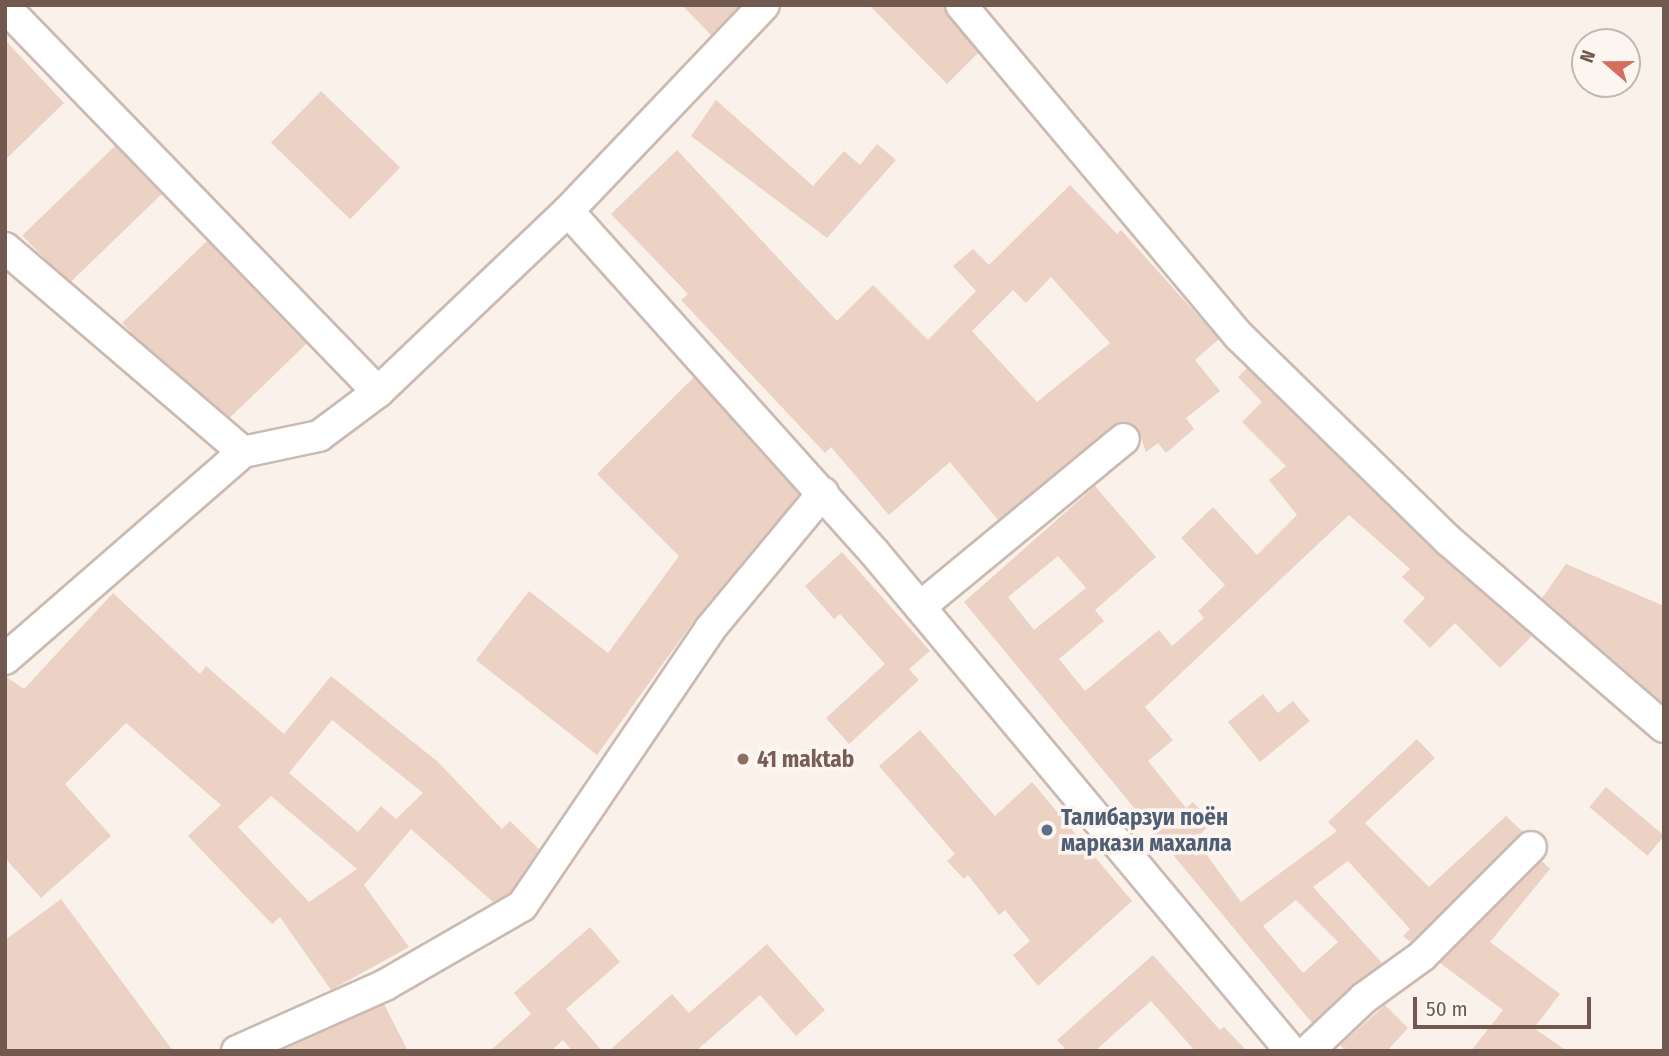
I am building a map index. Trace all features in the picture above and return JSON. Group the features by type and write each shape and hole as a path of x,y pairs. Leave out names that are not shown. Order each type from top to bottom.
{"street":[{"path":"5,659 243,452 319,436 378,392 568,211 764,5"},
{"path":"961,5 1240,337 1449,541 1664,727"},
{"path":"5,7 378,392"},
{"path":"568,211 823,493 1291,1051"},
{"path":"5,247 243,452"},
{"path":"920,607 1124,439"},
{"path":"237,1051 385,985 522,906 710,629 823,493"},
{"path":"1308,1051 1364,998 1422,956 1531,847"}],"building":[{"path":"682,5 740,5 711,35"},
{"path":"869,5 943,5 978,53 947,84"},
{"path":"5,40 64,103 5,160"},
{"path":"321,91 400,167 350,219 271,143"},
{"path":"716,100 813,186 844,151 860,165 877,144 896,160 827,238 691,136"},
{"path":"115,146 162,194 69,284 22,236"},
{"path":"677,150 837,321 873,285 928,340 976,291 953,266 973,249 989,265 1070,185 1117,234 1121,230 1219,339 1195,360 1220,391 1186,418 1194,429 1166,453 1158,443 1146,452 1137,427 1120,422 998,520 950,462 889,515 831,447 825,453 681,300 688,294 611,214","holes":["1051,277 1110,343 1037,402 972,331 1013,290 1026,303"]},
{"path":"207,241 306,344 221,426 122,323"},
{"path":"1247,368 1437,554 1532,636 1500,668 1455,623 1430,648 1403,621 1425,598 1402,577 1410,569 1349,515 1145,707 1173,740 1148,761 1186,808 1193,802 1212,823 1195,839 1241,902 1337,831 1328,822 1417,739 1435,758 1365,823 1429,887 1506,816 1523,832 1411,942 1403,936 1410,929 1348,861 1313,887 1382,963 1312,1023 964,602 1095,486 1156,557 1095,610 1104,621 1059,659 1085,691 1159,630 1172,646 1204,618 1198,611 1225,585 1181,538 1213,507 1257,555 1297,515 1269,480 1286,466 1242,422 1262,402 1238,377","holes":["1058,556 1086,588 1034,630 1008,597","1296,900 1338,942 1303,973 1263,926"]},
{"path":"694,377 799,495 696,618 597,755 476,660 529,591 608,653 679,556 597,474"},
{"path":"842,552 930,651 909,669 919,680 849,744 826,718 885,664 840,614 834,619 805,586"},
{"path":"1566,564 1664,606 1664,704 1542,598"},
{"path":"113,593 200,674 206,666 284,734 331,676 438,762 502,829 510,821 539,849 510,893 493,902 411,829 364,885 409,947 331,990 280,917 272,924 188,836 221,805 126,723 65,784 111,836 41,898 5,858 5,676 24,689","holes":["332,720 423,793 396,819 381,806 358,832 289,773","271,796 357,869 309,902 238,827"]},
{"path":"1263,694 1278,713 1293,701 1310,721 1260,762 1228,722"},
{"path":"920,730 995,816 1032,782 1132,901 1038,986 1013,955 1030,941 1005,910 999,915 968,875 964,879 947,861 955,854 879,766"},
{"path":"1606,787 1664,836 1648,856 1589,807"},
{"path":"1542,861 1550,869 1490,942 1560,994 1534,1028 1567,1051 1471,1051 1503,1010 1440,963"},
{"path":"61,899 173,1051 5,1051 5,940"},
{"path":"590,927 620,962 566,1009 602,1051 572,1051 563,1040 551,1051 490,1051 531,1014 514,993"},
{"path":"767,944 825,1010 796,1036 760,995 696,1051 609,1051 672,994 689,1013"},
{"path":"1153,955 1220,1030 1224,1027 1247,1051 1195,1051 1151,1001 1095,1051 1067,1051 1057,1040"},
{"path":"384,1004 408,1051 281,1051"},
{"path":"1385,1005 1408,1028 1387,1051 1346,1051 1340,1045"}],"place":[{"name":"41 maktab","path":"743,759"},
{"name":"Талибарзуи поён маркази махалла","path":"1047,830"}]}
